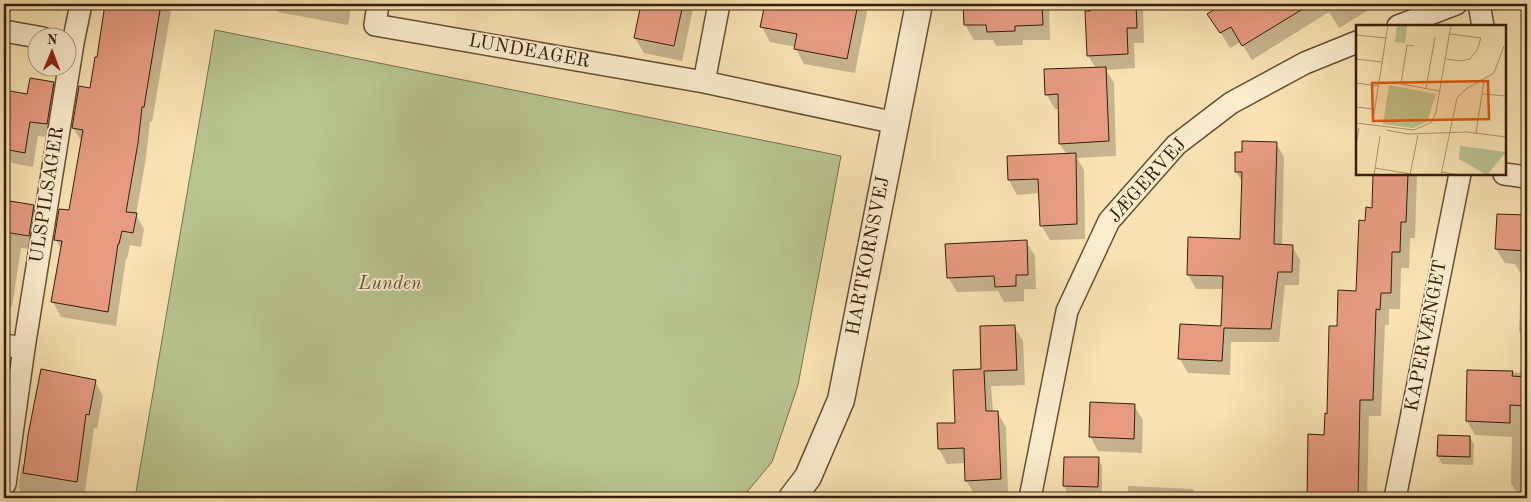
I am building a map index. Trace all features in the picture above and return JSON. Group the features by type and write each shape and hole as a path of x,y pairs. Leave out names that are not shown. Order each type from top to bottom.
{"street":[{"name":"ULSPILSAGER","path":"74,28 81,4"},
{"name":"LUNDEAGER","path":"378,4 374,25 704,82 896,123"},
{"path":"704,82 719,4"},
{"name":"HARTKORNSVEJ","path":"792,498 808,477 840,400 919,4"},
{"path":"1401,25 1456,4"},
{"path":"1479,4 1483,25"},
{"path":"4,31 28,35"},
{"name":"JÆGERVEJ","path":"1030,498 1066,311 1109,222 1176,145 1231,103 1306,63 1356,42"},
{"name":"ULSPILSAGER","path":"5,484 14,347 63,78"},
{"path":"1506,174 1527,177"},
{"name":"KAPERVÆNGET","path":"1394,498 1460,175"}],"green space":[{"name":"Lunden","path":"215,30 841,156 798,385 772,462 742,498 135,498"}],"building":[{"path":"105,4 161,4 144,107 142,107 126,212 137,213 133,233 122,231 118,244 108,312 51,302 62,241 54,240 59,209 69,210 83,130 72,128 79,86 90,88"},
{"path":"641,4 683,4 674,46 634,38"},
{"path":"765,4 858,4 847,59 794,49 797,34 760,27"},
{"path":"963,4 1042,4 1043,25 1015,26 1015,31 987,32 986,25 964,25"},
{"path":"1090,4 1136,4 1137,28 1127,28 1128,54 1087,56 1085,11 1090,11"},
{"path":"1223,4 1311,4 1242,46 1231,27 1220,33 1207,14"},
{"path":"1106,67 1109,141 1059,144 1058,94 1045,95 1044,69"},
{"path":"30,78 54,82 47,124 30,122 25,153 4,149 4,90 27,94"},
{"path":"1242,141 1277,142 1274,244 1293,245 1292,272 1278,272 1271,329 1224,328 1222,361 1178,359 1180,324 1221,326 1223,276 1187,275 1188,237 1240,239 1242,172 1235,172 1235,152 1242,152"},
{"path":"1076,153 1077,224 1040,226 1038,179 1008,180 1007,156"},
{"path":"1373,175 1408,175 1406,222 1401,222 1400,252 1392,252 1391,293 1381,293 1380,310 1376,309 1373,400 1360,400 1358,498 1307,498 1308,434 1324,435 1325,413 1327,414 1329,326 1337,326 1338,290 1356,291 1359,220 1365,221 1366,207 1372,208"},
{"path":"4,200 34,205 29,236 4,232"},
{"path":"1497,214 1527,215 1527,251 1495,249"},
{"path":"1027,240 1028,275 1016,275 1016,286 995,287 994,276 947,278 945,244"},
{"path":"1015,325 1017,370 984,371 986,411 998,411 1001,479 965,481 964,448 938,449 937,423 955,423 953,370 981,369 980,326"},
{"path":"41,369 96,380 89,415 86,414 77,482 23,473 28,435"},
{"path":"1467,370 1513,371 1512,376 1527,377 1527,406 1510,405 1510,423 1466,421"},
{"path":"1090,402 1135,404 1134,439 1089,437"},
{"path":"1438,435 1470,436 1470,457 1437,456"},
{"path":"1064,457 1099,457 1098,487 1063,486"}]}
